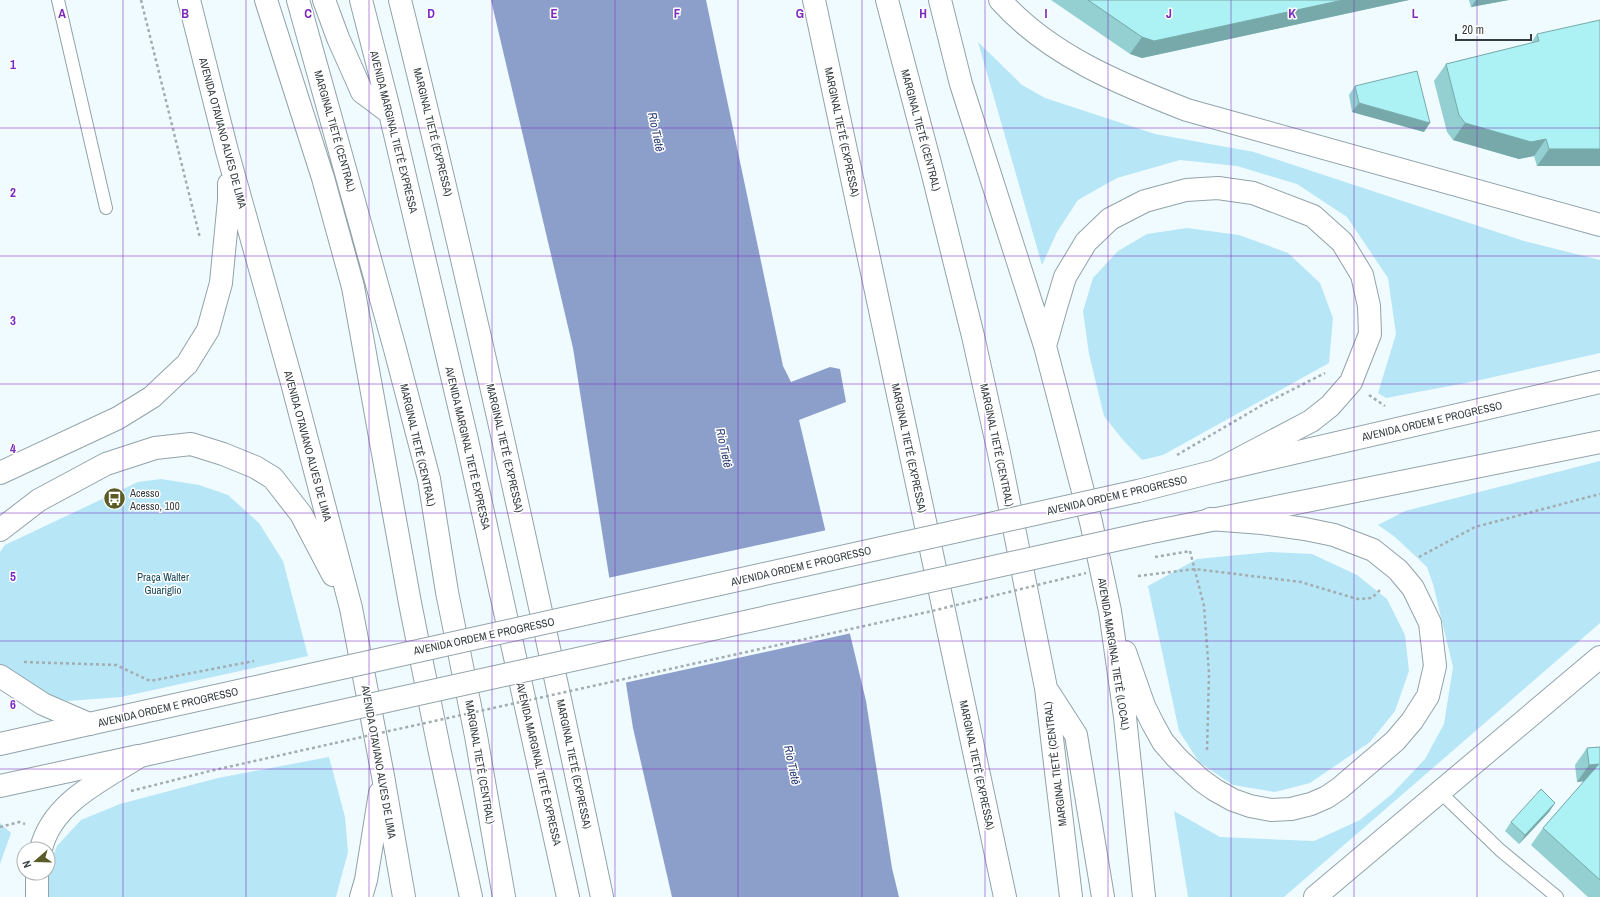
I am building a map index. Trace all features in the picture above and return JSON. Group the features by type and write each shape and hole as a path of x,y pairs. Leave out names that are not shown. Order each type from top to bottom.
{"main road":[{"name":"AVENIDA OTAVIANO ALVES DE LIMA","path":"189,0 227,151 291,379 351,608 404,897"},
{"path":"266,0 323,178 353,287 410,603 470,897"},
{"name":"MARGINAL TIETÊ (CENTRAL)","path":"298,0 395,349 429,479 447,592 476,736 504,897"},
{"path":"324,0 338,38 362,92 390,113"},
{"name":"AVENIDA MARGINAL TIETÊ EXPRESSA","path":"361,0 390,113 467,440 568,897"},
{"name":"MARGINAL TIETÊ (EXPRESSA)","path":"400,0 449,198 527,543 602,897"},
{"name":"MARGINAL TIETÊ (EXPRESSA)","path":"814,0 1005,897"},
{"name":"MARGINAL TIETÊ (CENTRAL)","path":"887,0 973,336 999,453 1046,688 1071,897"},
{"name":"AVENIDA MARGINAL TIETÊ (LOCAL)","path":"940,0 961,84 1046,346 1091,522 1110,612 1125,717 1144,897"},
{"path":"1000,0 1036,34 1090,68 1129,87 1187,110 1600,225"},
{"path":"0,473 118,418 152,397 187,364 208,330 221,283 229,200 227,151"},
{"path":"1046,346 1056,307 1066,277 1086,242 1110,219 1145,201 1186,190 1218,188 1253,193 1313,216 1342,242 1362,275 1369,306 1370,334 1351,382 1330,406 1310,420 1216,471"},
{"name":"AVENIDA ORDEM E PROGRESSO","path":"0,744 1138,491 1216,471 1600,382"},
{"path":"0,786 1147,532 1600,442"},
{"path":"0,530 39,500 106,464 155,448 191,444 223,454 255,467 273,478 301,514 351,608"},
{"path":"1110,612 1144,706 1163,742 1177,758 1201,780 1233,800 1250,806 1271,810 1291,809 1327,797 1340,788 1395,741 1412,721 1428,696 1435,666 1430,623 1413,588 1398,570 1372,550 1334,535 1262,523 1210,519"},
{"path":"1315,897 1600,657"},
{"path":"0,676 43,704 89,724"},
{"path":"1046,688 1076,735 1103,897"},
{"path":"44,841 47,830 73,799 140,756"},
{"path":"361,897 366,880 383,776"},
{"path":"37,897 38,881"}],"lane":[{"path":"58,0 106,208"},
{"path":"1440,792 1500,850 1556,897"}],"path":[{"path":"141,0 200,240"},
{"path":"1170,459 1264,404 1327,372"},
{"path":"1416,559 1475,526 1600,494"},
{"path":"1148,558 1190,551 1204,606 1209,673 1207,752 1201,780"},
{"path":"1138,576 1195,569 1301,582 1356,599 1372,598 1382,588"},
{"path":"129,792 210,771 932,611 1087,573"},
{"path":"18,662 116,665 150,681 256,661"},
{"path":"0,827 19,822"}],"green space":[{"path":"978,42 1022,85 1045,98 1155,134 1254,152 1524,241 1600,260 1600,353 1471,382 1386,398 1378,393 1396,334 1388,278 1347,217 1297,184 1237,166 1180,160 1117,178 1078,200 1057,232 1042,265"},
{"path":"1187,228 1239,235 1288,253 1320,283 1333,318 1329,363 1163,455 1142,460 1123,440 1104,416 1089,354 1083,311 1093,278 1118,251 1147,234"},
{"path":"1600,461 1600,623 1284,897 1188,897 1174,811 1220,837 1314,841 1360,820 1392,794 1425,759 1444,724 1453,667 1433,584 1427,567 1395,537 1378,525 1405,511"},
{"name":"Praça Walter Guariglio","path":"161,479 199,485 228,495 259,523 283,561 308,656 121,697 68,701 33,691 0,670 0,552 5,545 138,482"},
{"path":"1270,552 1312,554 1357,575 1387,599 1405,635 1409,671 1395,711 1370,742 1310,783 1275,792 1233,785 1199,762 1179,731 1148,586 1197,559"},
{"path":"329,757 345,817 348,852 336,897 45,897 47,881 56,881 57,846 81,820 120,804 218,778"},
{"path":"0,823 11,833 0,864"}],"water":[{"name":"Rio Tietê","path":"491,0 706,0 783,366 791,382 830,367 840,369 846,402 799,420 866,701 892,868 899,897 672,897 633,728 573,348"}],"pier":[{"path":"827,530 852,633 624,683 608,578"}],"building":[{"path":"1088,0 1343,0 1154,41 1142,37"},
{"path":"1600,20 1600,149 1549,149 1546,139 1531,142 1465,123 1459,115 1446,64 1539,41 1537,34"},
{"path":"1417,71 1430,123 1359,103 1355,86"},
{"path":"1600,747 1600,880 1543,828 1599,764 1589,765 1587,748"},
{"path":"1541,789 1555,803 1525,835 1511,822"}],"place":[{"name":"Acesso Acesso, 100","path":"114,499"}]}
